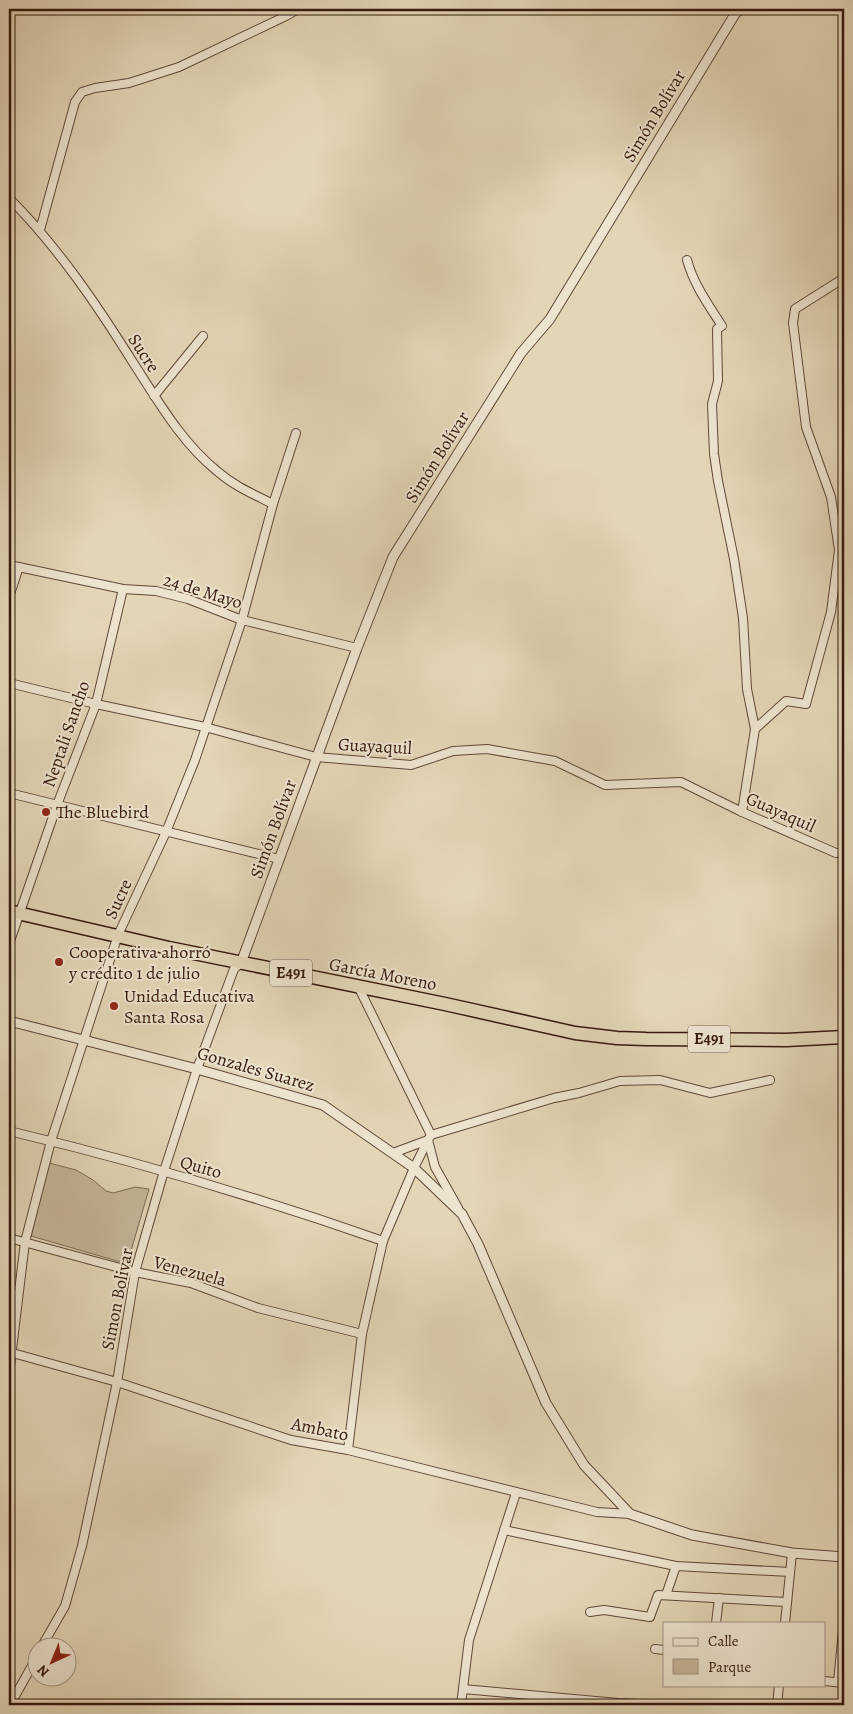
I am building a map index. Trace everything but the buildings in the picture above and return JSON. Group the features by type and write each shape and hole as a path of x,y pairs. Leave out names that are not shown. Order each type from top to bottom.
{"highway":[{"name":"García Moreno","path":"14,912 241,963 575,1033 646,1039 786,1040 844,1037"}],"street":[{"path":"40,230 75,102 82,92 128,83 179,67 298,9"},
{"name":"Simón Bolívar","path":"241,963 357,648 393,557 521,353 550,319 600,234 735,14 740,9"},
{"name":"Sucre","path":"9,198 40,230 65,262 154,396 187,440 216,470 239,488 273,504"},
{"path":"687,260 697,287 722,326 717,329 718,381 712,404 714,454 743,618 747,689 755,729 742,812"},
{"path":"755,729 786,701 806,704 831,612 839,550 831,497 806,427 793,323 795,308 844,278"},
{"path":"154,396 203,336"},
{"name":"Sucre","path":"9,1374 10,1352 26,1242 51,1141 118,935 166,832 195,760 242,620 273,504 296,433"},
{"name":"24 de Mayo","path":"9,564 123,589 156,591 188,599 242,620 357,648"},
{"path":"9,597 19,567"},
{"name":"Neptali Sancho","path":"9,944 14,912 96,704 123,589"},
{"name":"Guayaquil","path":"9,683 205,727 316,758 411,765 453,751 487,749 555,761 605,785 681,782 742,812 836,853 844,853"},
{"path":"9,793 279,859"},
{"name":"Simon Bolivar","path":"48,1636 65,1606 82,1546 117,1382 135,1272 164,1171 197,1069 234,969 241,963"},
{"path":"358,986 429,1137 435,1167 462,1214"},
{"name":"Gonzales Suarez","path":"9,1021 197,1069 323,1105 414,1168 462,1214 478,1244 546,1402 584,1465 630,1514"},
{"path":"393,1153 429,1137 554,1098 579,1094 620,1081 660,1080 710,1092 770,1080"},
{"name":"Quito","path":"9,1132 51,1141 164,1171 282,1206 383,1241"},
{"path":"348,1450 362,1334 383,1241 429,1137"},
{"name":"Venezuela","path":"9,1238 135,1272 191,1283 258,1308 362,1334"},
{"name":"Ambato","path":"10,1352 117,1382 291,1440 348,1450 597,1512 630,1514"},
{"path":"461,1705 469,1640 516,1493"},
{"path":"630,1514 692,1535 792,1553 844,1557"},
{"path":"504,1530 676,1566 790,1572"},
{"path":"785,1622 792,1553"},
{"path":"666,1596 676,1566"},
{"path":"590,1612 604,1610 650,1617 658,1595 787,1602"},
{"path":"716,1622 719,1598"},
{"path":"826,1681 841,1683 844,1620"},
{"path":"655,1649 663,1650"},
{"path":"10,1705 28,1673"},
{"path":"777,1705 779,1686"},
{"path":"463,1689 618,1703 668,1705"}],"green space":[{"path":"49,1163 76,1170 93,1180 106,1191 113,1193 135,1187 149,1189 128,1261 124,1263 31,1236"}],"place":[{"name":"The Bluebird","path":"46,812"},
{"name":"Cooperativa ahorró y crédito 1 de julio","path":"59,962"},
{"name":"Unidad Educativa Santa Rosa","path":"114,1006"}]}
